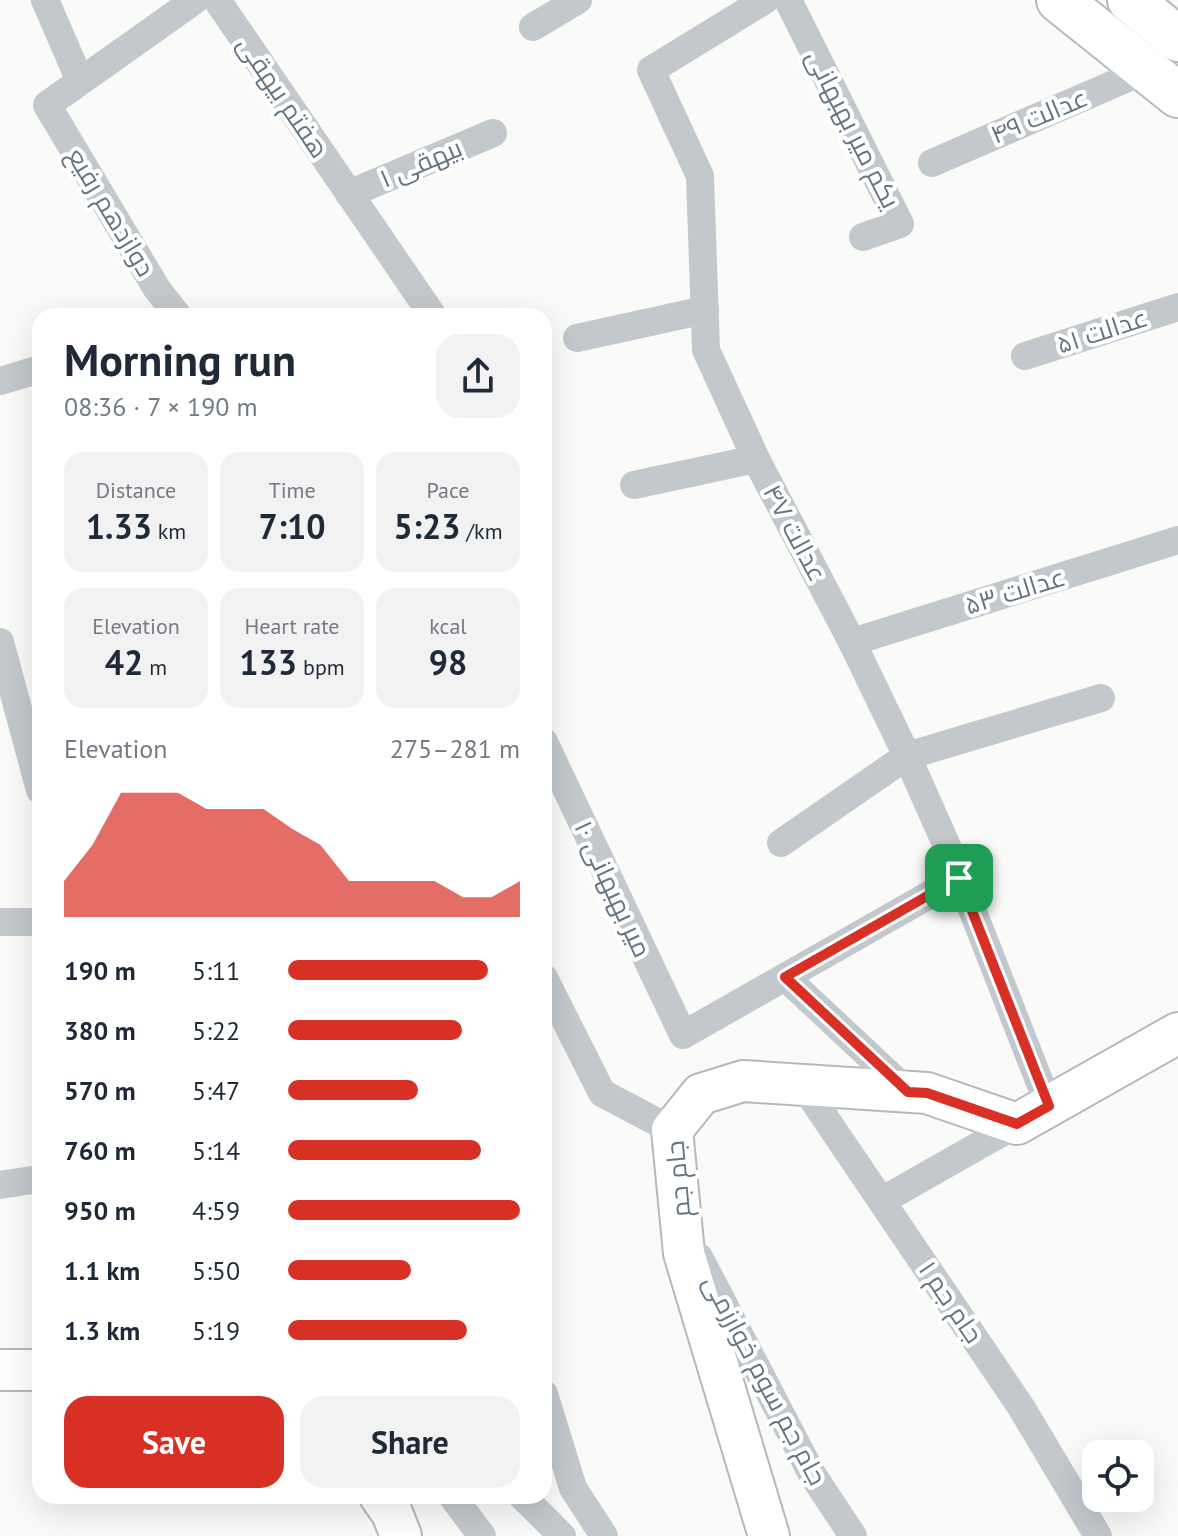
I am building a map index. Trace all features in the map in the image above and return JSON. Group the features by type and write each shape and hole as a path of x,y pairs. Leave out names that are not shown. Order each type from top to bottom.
{"main road":[{"path":"1059,0 1162,83"},
{"path":"1130,0 1178,39"}],"street":[{"path":"45,0 80,81 195,0"},
{"name":"هفتم بیهقی","path":"217,0 427,308"},
{"path":"533,27 578,0"},
{"name":"عدالت ۴۷","path":"765,0 651,70 700,176 706,350 756,459 852,642 907,756 959,878 1033,1115"},
{"name":"یکم میر بهبهانی","path":"788,0 900,224 863,237"},
{"name":"دوازدهم رفیع","path":"80,81 47,105 157,289 172,308"},
{"name":"عدالت ۴۹","path":"932,163 1162,83"},
{"name":"بیهقی ۱","path":"349,194 493,133"},
{"name":"عدالت ۵۱","path":"1025,356 1178,307"},
{"path":"577,338 705,310"},
{"path":"0,381 32,371"},
{"path":"634,485 756,459"},
{"name":"عدالت ۵۳","path":"852,642 1178,540"},
{"path":"0,642 32,760"},
{"path":"781,843 907,756 1101,698"},
{"name":"۱۰ میر بهبهانی","path":"552,759 683,1035 785,977"},
{"path":"908,1092 785,977 959,878"},
{"path":"0,922 32,922"},
{"path":"552,994 602,1093 672,1130"},
{"path":"883,1200 1178,1033"},
{"name":"جام جم","path":"769,1536 684,1253 672,1130 701,1094 743,1081 927,1093 1033,1115"},
{"name":"۱ جام جم","path":"813,1100 1021,1407 1098,1536"},
{"path":"0,1185 32,1180"},
{"name":"جام جم سوم خوارزمی","path":"681,1222 812,1474 853,1536"},
{"path":"0,1370 32,1370"},
{"path":"552,1420 573,1488 604,1536"},
{"path":"386,1504 401,1536"},
{"path":"458,1504 482,1536"},
{"path":"529,1504 543,1536"},
{"path":"530,1504 562,1536"}],"route":[{"path":"959,878 1049,1106 1017,1124 927,1093 908,1092 785,977 959,878"}]}
